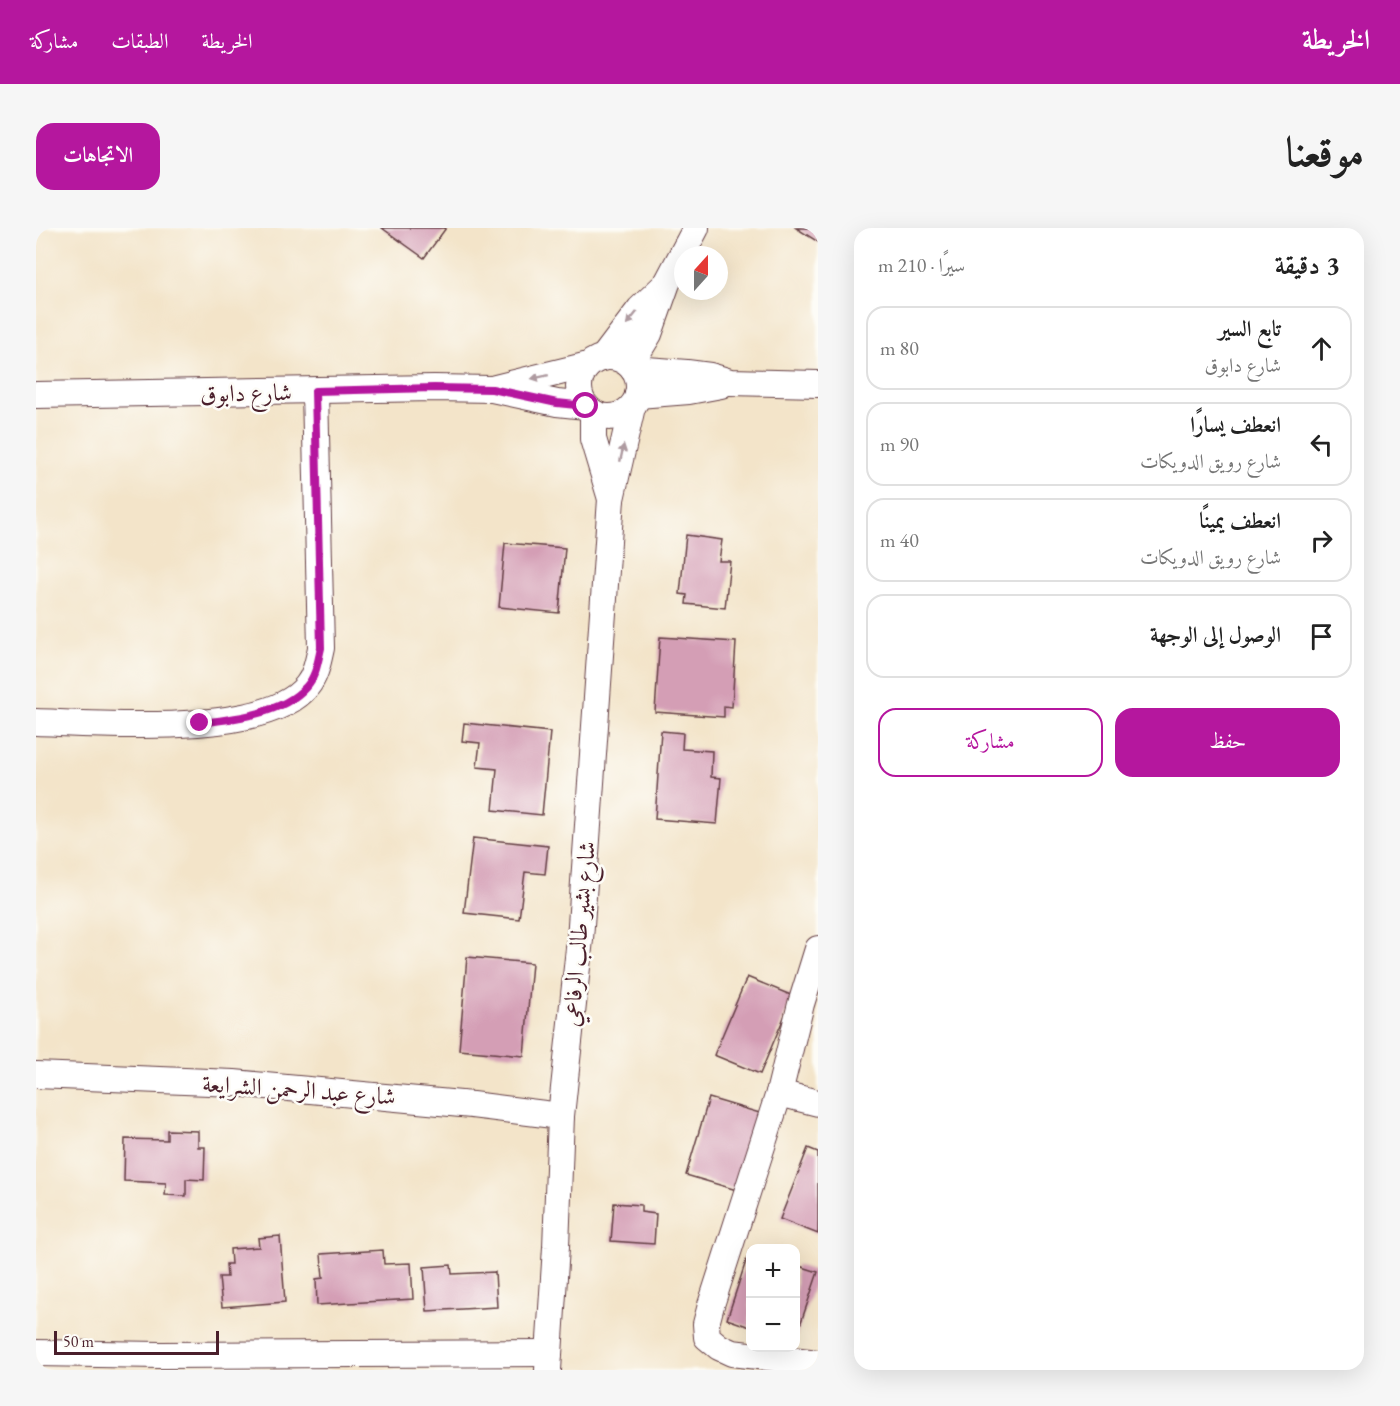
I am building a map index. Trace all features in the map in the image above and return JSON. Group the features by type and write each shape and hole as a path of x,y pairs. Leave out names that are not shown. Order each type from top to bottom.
{"street":[{"path":"631,367 649,334 667,283 696,228"},
{"path":"667,283 640,309 582,374 579,385 580,396 590,410 609,417 618,416 635,401 730,382"},
{"path":"595,362 612,357 631,367 699,375 730,382 818,384"},
{"name":"شارع دابوق","path":"492,389 595,362"},
{"path":"631,367 639,386 635,401"},
{"name":"شارع دابوق","path":"36,396 434,388 492,389 590,410"},
{"path":"36,722 168,725 227,720 271,710 306,687 315,673 321,648 315,391"},
{"name":"شارع بشير طالب الرفاعي","path":"549,1362 561,1116 580,931 611,499 635,401"},
{"name":"شارع بشير طالب الرفاعي","path":"590,410 593,439 611,499"},
{"path":"818,949 801,1004 779,1093 706,1324 707,1337 719,1347 732,1353 818,1363"},
{"name":"شارع عبد الرحمن الشرايعة","path":"36,1076 234,1083 472,1105 561,1116"},
{"path":"779,1093 818,1103"},
{"path":"36,1353 162,1363 549,1362"}],"building":[{"path":"382,228 446,228 424,258"},
{"path":"796,228 818,228 818,242"},
{"path":"686,535 722,540 719,561 730,561 725,608 686,604 687,595 680,594"},
{"path":"505,543 565,548 559,613 499,607"},
{"path":"660,637 736,642 732,707 724,706 724,717 655,712"},
{"path":"464,723 550,732 542,815 493,810 497,769 477,767 480,743 462,741"},
{"path":"661,731 683,733 682,749 712,751 711,777 721,778 717,824 655,819"},
{"path":"473,838 548,846 545,874 525,872 519,919 464,913"},
{"path":"467,957 532,963 524,1056 459,1050"},
{"path":"747,977 793,996 760,1074 714,1055"},
{"path":"709,1098 763,1114 740,1191 686,1175"},
{"path":"167,1130 198,1131 198,1147 205,1147 204,1180 186,1179 186,1196 165,1195 166,1183 124,1181 125,1139 167,1140"},
{"path":"808,1148 818,1152 818,1234 780,1219"},
{"path":"614,1203 641,1205 641,1212 656,1214 654,1244 611,1241"},
{"path":"280,1236 285,1302 222,1307 219,1277 227,1277 226,1264 231,1264 230,1249 259,1247 258,1238"},
{"path":"383,1250 384,1264 411,1263 413,1299 317,1305 316,1279 323,1278 321,1254"},
{"path":"746,1261 746,1326 727,1319"},
{"path":"451,1265 452,1274 495,1272 497,1307 427,1311 424,1267"},
{"path":"800,1266 818,1272 800,1325"}],"route":[{"path":"200,723 271,710 306,687 315,673 321,648 315,391 492,389 557,403 586,406"}]}
